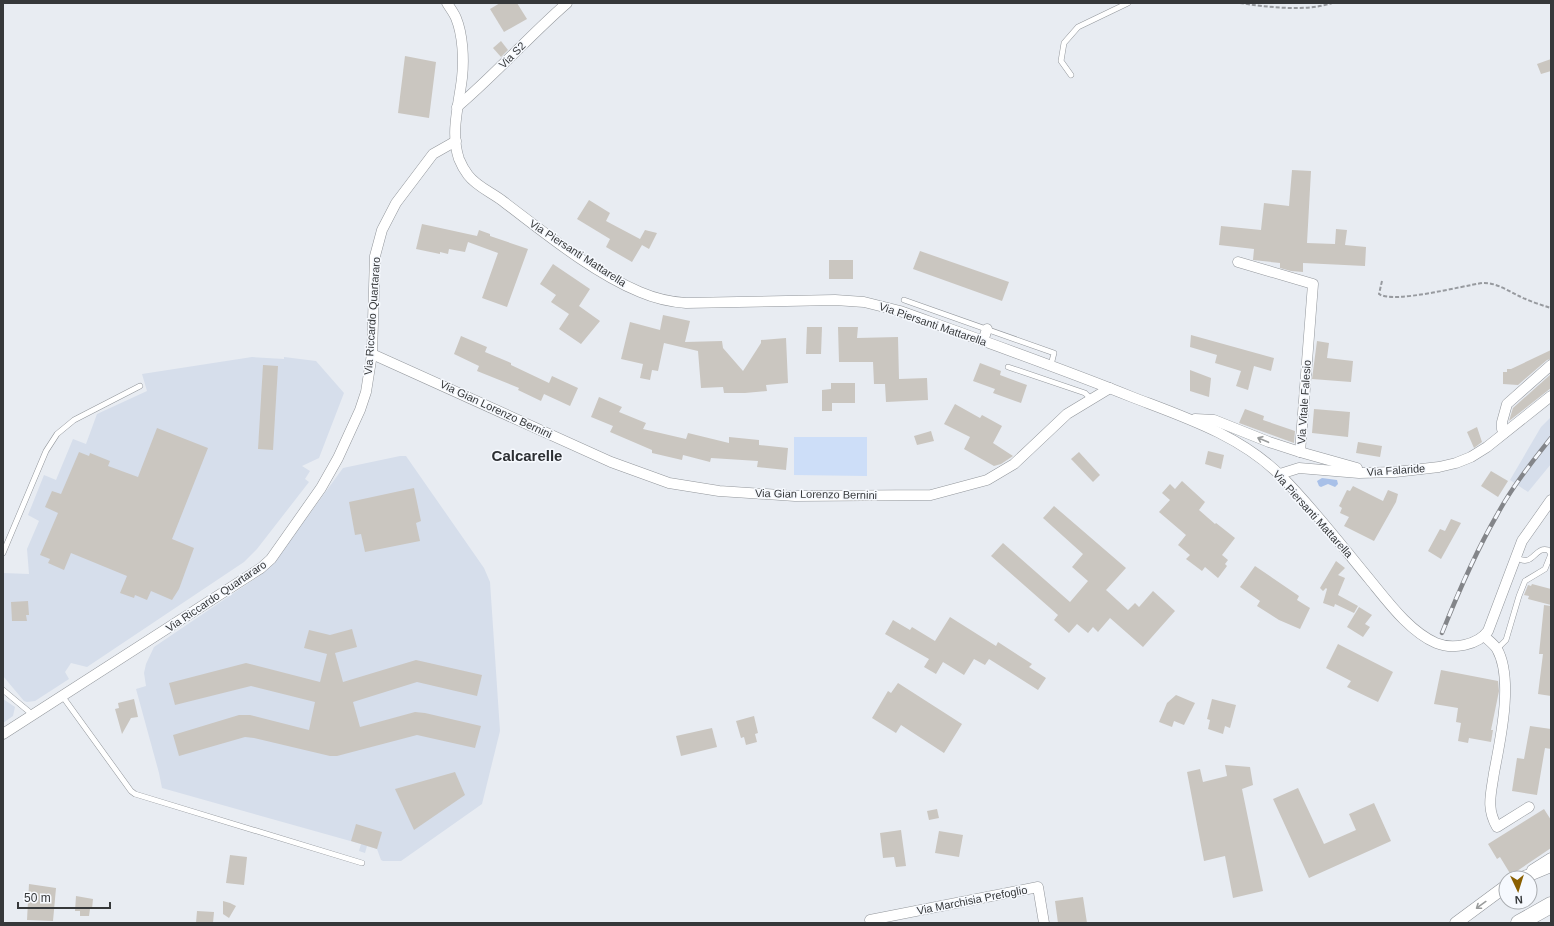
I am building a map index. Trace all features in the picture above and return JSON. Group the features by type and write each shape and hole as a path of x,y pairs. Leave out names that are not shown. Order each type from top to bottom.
{"main road":[{"path":"1520,923 1551,905"}],"street":[{"name":"Via Piersanti Mattarella","path":"447,3 456,18 462,36 462,77 457,106 456,141 459,158 468,175 555,241 620,282 640,292 668,301 686,303 835,300 864,302 900,311 1051,365 1188,419 1232,439 1280,474 1404,621 1428,639 1437,644 1460,645 1477,641 1484,636"},
{"name":"Via S2","path":"457,106 479,88 518,49 568,3"},
{"name":"Via Riccardo Quartararo","path":"3,734 63,697 261,568 271,559 321,488 354,427 366,392 372,354 375,256 382,230 396,203 433,154 456,141"},
{"name":"Via Vitale Falesio","path":"1238,262 1313,284 1300,452 1358,468 1366,473"},
{"path":"983,341 987,329"},
{"name":"Via Gian Lorenzo Bernini","path":"372,354 611,462 669,483 719,491 795,496 931,495 987,480 1014,464 1066,414 1110,388"},
{"path":"1504,433 1502,429 1502,422 1507,404 1551,365"},
{"name":"Via Falaride","path":"1280,474 1299,468 1366,473 1395,472 1439,467 1456,463 1471,458 1487,448 1551,396"},
{"path":"1188,419 1214,420 1269,442 1300,452"},
{"path":"1529,807 1497,827 1491,813 1490,798 1502,732 1506,684 1502,662 1497,649 1484,636 1488,631 1522,541 1551,500"},
{"path":"1532,870 1551,858"},
{"path":"1538,871 1551,866"},
{"name":"Via Marchisia Prefoglio","path":"870,920 1038,887 1044,923"},
{"path":"1456,923 1498,892"},
{"path":"1534,923 1551,911"}],"lane":[{"path":"1070,75 1061,61 1064,43 1078,27 1128,3"},
{"path":"904,300 1054,353 1051,365"},
{"path":"1008,367 1085,394 1091,399"},
{"path":"3,553 46,450 57,434 74,420 140,386"},
{"path":"1497,649 1506,640 1525,581 1545,569 1551,554 1548,550 1544,549 1527,561 1523,561 1516,557"},
{"path":"3,687 5,692 33,715"},
{"path":"63,697 131,791 135,794 362,863"}],"path":[{"path":"1240,3 1276,8 1323,6 1332,3"},
{"path":"1382,281 1379,294 1386,297 1431,293 1484,283 1499,286 1521,297 1551,308"}],"shaded area":[{"path":"252,357 284,359 284,357 316,361 344,393 319,458 302,466 310,471 305,479 309,482 257,549 244,562 87,667 71,663 65,672 69,679 35,701 24,701 3,676 3,573 29,574 27,549 39,521 28,515 44,475 56,480 73,439 86,444 97,414 147,391 142,374"},
{"path":"1551,417 1551,464 1528,492 1510,480 1541,427"},
{"path":"794,437 867,437 867,476 794,475"},
{"path":"406,456 484,568 490,582 500,731 482,804 401,861 383,861 381,860 377,849 367,846 365,853 359,851 361,844 162,788 136,689 146,686 144,673 146,664 154,647 262,574 276,560 343,468"},
{"path":"1322,478 1337,480 1338,484 1335,487 1328,484 1321,487 1317,481"},
{"path":"3,699 15,707 13,716 3,723"}],"building":[{"path":"500,3 517,3 527,19 504,32 490,9"},
{"path":"501,41 508,50 501,57 493,48"},
{"path":"405,56 436,62 429,118 398,113"},
{"path":"1551,59 1551,71 1541,74 1537,64"},
{"path":"1292,170 1311,171 1307,243 1335,244 1336,229 1347,230 1345,245 1366,247 1365,266 1303,263 1303,272 1291,271 1280,268 1280,263 1253,260 1254,249 1219,245 1221,226 1261,230 1264,203 1289,206"},
{"path":"589,200 610,213 606,221 640,239 645,230 657,233 649,249 642,245 632,262 606,247 610,239 577,219"},
{"path":"422,224 477,236 479,230 490,234 490,236 528,249 507,307 482,298 498,253 468,242 465,252 449,249 448,254 440,252 440,254 416,249"},
{"path":"920,251 1009,282 1002,301 913,269"},
{"path":"829,260 853,260 853,279 829,279"},
{"path":"553,264 590,289 579,306 600,321 581,344 559,329 569,314 551,302 556,295 540,284"},
{"path":"663,315 690,321 685,342 722,341 723,348 743,371 761,343 761,340 786,338 788,383 766,385 767,391 745,393 724,393 723,387 701,388 698,351 664,343 658,371 652,370 650,380 640,378 643,364 621,359 630,322 660,330"},
{"path":"807,327 822,327 821,354 806,354"},
{"path":"838,327 858,327 857,338 898,337 899,379 927,378 928,400 886,402 885,384 874,384 873,362 839,362"},
{"path":"1191,335 1274,358 1271,371 1254,366 1248,390 1236,386 1241,371 1215,363 1217,355 1190,347"},
{"path":"461,336 487,347 485,352 511,363 511,365 549,383 552,376 578,388 570,406 544,394 541,401 518,390 519,388 477,371 479,366 454,354"},
{"path":"1317,341 1329,343 1327,358 1353,361 1351,382 1312,379"},
{"path":"1551,350 1551,359 1547,360 1518,385 1503,384 1503,372 1507,372 1507,369 1511,369"},
{"path":"980,363 1001,371 1000,375 1027,385 1021,403 993,393 995,389 973,381"},
{"path":"263,365 278,366 273,450 258,449"},
{"path":"1190,370 1211,378 1209,397 1190,391"},
{"path":"1551,374 1551,388 1509,421 1513,408"},
{"path":"831,383 855,383 855,403 832,403 832,411 822,411 822,390 831,389"},
{"path":"599,397 622,407 619,412 646,423 643,429 686,439 688,433 729,443 729,437 759,440 759,445 788,448 786,470 757,467 758,461 711,458 710,462 683,455 682,460 652,453 652,450 610,432 613,426 591,417"},
{"path":"955,404 980,418 982,415 1002,426 993,443 1013,456 1001,464 994,466 964,449 970,437 944,424"},
{"path":"1245,409 1264,416 1263,420 1295,431 1294,443 1239,423"},
{"path":"1314,409 1350,412 1348,437 1312,433"},
{"path":"1477,427 1482,442 1474,448 1467,432"},
{"path":"157,428 208,448 172,539 194,548 179,589 172,600 151,591 147,600 135,595 134,598 120,593 127,576 71,553 64,570 48,563 50,559 40,555 58,513 45,507 52,491 61,494 79,452 89,456 90,453 110,461 108,466 138,477"},
{"path":"931,431 934,441 917,445 914,436"},
{"path":"1358,442 1382,446 1380,457 1356,453"},
{"path":"1208,451 1224,455 1221,469 1205,464"},
{"path":"1079,452 1100,475 1093,482 1071,459"},
{"path":"1491,471 1508,481 1498,497 1481,486"},
{"path":"1182,481 1205,502 1199,510 1215,524 1216,523 1235,538 1222,555 1228,560 1225,564 1227,566 1218,578 1205,567 1202,571 1186,559 1190,555 1178,545 1186,535 1159,512 1170,500 1162,493 1170,484 1175,489"},
{"path":"1353,486 1383,501 1388,490 1398,494 1396,502 1374,541 1344,526 1349,517 1340,513 1342,508 1339,506 1347,490 1350,491"},
{"path":"414,488 421,521 416,523 420,541 365,552 361,534 355,535 349,502"},
{"path":"1054,506 1126,568 1106,590 1128,610 1135,603 1139,607 1153,591 1175,611 1143,647 1110,618 1098,632 1093,627 1088,633 1077,624 1069,633 1054,620 1058,615 991,556 1003,543 1070,602 1088,581 1072,567 1083,554 1043,518"},
{"path":"1451,519 1461,523 1441,559 1428,551 1440,529 1445,531"},
{"path":"1336,561 1345,568 1338,575 1345,578 1338,595 1358,606 1354,613 1335,604 1334,607 1323,603 1327,589 1326,588 1323,591 1320,588"},
{"path":"1255,566 1299,596 1297,600 1310,608 1300,629 1279,620 1257,606 1260,601 1240,587"},
{"path":"1532,584 1551,589 1551,605 1528,599 1529,596 1524,595 1528,585 1531,586"},
{"path":"28,601 29,615 26,615 27,621 12,621 11,602"},
{"path":"1544,605 1551,606 1551,696 1538,694 1543,654 1539,654"},
{"path":"1359,607 1372,615 1365,624 1370,627 1363,637 1347,627"},
{"path":"950,617 996,646 998,642 1032,664 1029,667 1046,678 1038,690 989,659 985,665 974,659 964,675 943,662 936,674 924,667 929,659 885,634 893,620 910,630 912,627 935,641"},
{"path":"352,629 357,647 335,653 343,682 416,660 482,675 477,696 417,682 353,702 360,727 415,712 425,713 481,726 475,748 417,735 337,756 330,756 245,737 179,756 173,735 239,715 250,715 309,730 315,702 251,686 175,705 169,683 246,663 320,682 327,654 304,648 309,630 330,635"},
{"path":"1338,644 1393,672 1378,702 1347,687 1351,681 1326,668"},
{"path":"1441,670 1498,681 1499,691 1491,730 1493,730 1491,742 1469,738 1468,743 1458,741 1461,723 1456,722 1458,708 1434,704"},
{"path":"898,683 962,724 944,753 901,725 896,733 872,718 888,691 891,693"},
{"path":"1176,695 1195,703 1184,725 1174,721 1172,727 1159,722 1167,703"},
{"path":"134,699 138,717 131,718 122,734 115,709 119,708 118,703"},
{"path":"1212,699 1236,705 1230,728 1225,726 1223,734 1208,729 1210,720 1207,719"},
{"path":"754,716 758,733 755,734 757,742 746,745 744,737 741,738 736,721"},
{"path":"1530,726 1551,729 1551,749 1545,748 1537,795 1512,791 1517,758 1524,759"},
{"path":"712,728 717,747 681,756 676,736"},
{"path":"1225,765 1250,767 1253,785 1242,789 1263,891 1233,898 1225,856 1204,861 1187,772 1200,769 1203,782 1227,776"},
{"path":"455,772 465,795 414,830 395,789"},
{"path":"1298,788 1324,844 1356,830 1349,814 1374,803 1391,841 1309,878 1273,799"},
{"path":"937,809 939,818 929,820 927,811"},
{"path":"1544,809 1551,820 1551,848 1518,870 1508,870 1500,857 1497,859 1488,844"},
{"path":"356,824 382,832 377,849 351,841"},
{"path":"901,830 906,866 896,867 894,857 883,858 880,833"},
{"path":"939,831 963,835 959,857 935,853"},
{"path":"230,855 247,857 244,885 226,883"},
{"path":"29,884 56,888 53,921 27,920"},
{"path":"76,896 93,899 92,909 90,909 89,916 80,916 80,911 75,911"},
{"path":"1083,897 1087,923 1058,923 1055,901"},
{"path":"223,901 236,906 229,918 223,914"},
{"path":"197,911 214,912 213,923 196,923"}],"railway":[{"path":"1442,633 1467,573 1489,529 1516,485 1551,438"}],"district":[{"name":"Calcarelle","path":"527,456"}]}
